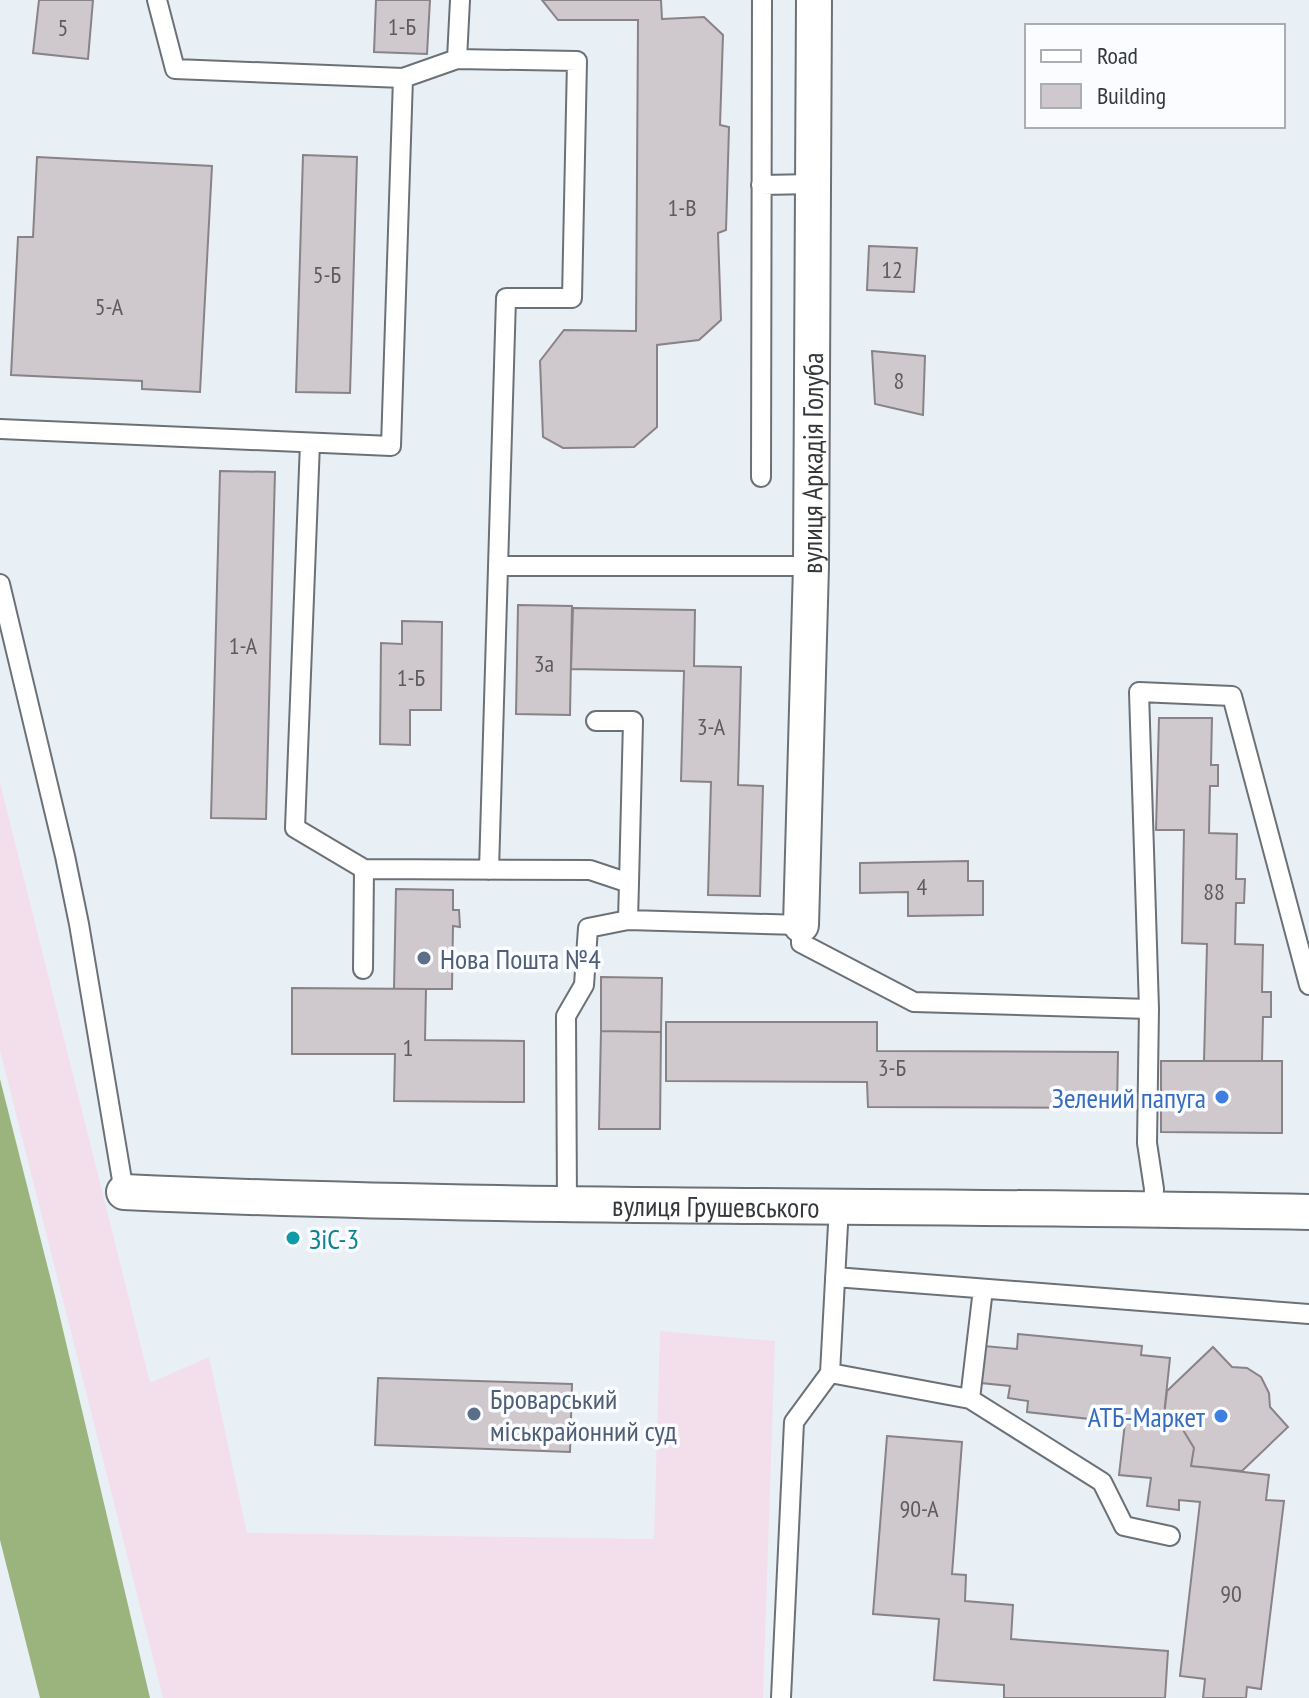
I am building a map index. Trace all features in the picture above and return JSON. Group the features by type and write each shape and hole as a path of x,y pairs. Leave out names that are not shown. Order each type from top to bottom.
{"street":[{"name":"вулиця Аркадія Голуба","path":"801,925 811,566 814,0"},
{"name":"вулиця Грушевського","path":"124,1192 269,1198 1309,1212"}],"lane":[{"path":"157,0 175,69 403,78 457,59 577,61 572,298 506,298 489,870"},
{"path":"457,59 460,0"},
{"path":"761,477 762,0"},
{"path":"0,429 391,446 403,78"},
{"path":"761,185 814,184"},
{"path":"310,443 295,828 364,869 590,870 629,883"},
{"path":"498,566 811,566"},
{"path":"0,584 79,924 124,1192"},
{"path":"1153,1209 1154,1189 1147,1143 1149,1009 1139,692 1232,696 1309,985"},
{"path":"596,721 633,721 628,920"},
{"path":"363,969 364,869"},
{"path":"567,1203 566,1016 584,985 588,928 628,920 801,925 801,943 914,1002 1149,1009"},
{"path":"781,1698 794,1422 830,1373 839,1206"},
{"path":"835,1277 1309,1314"},
{"path":"970,1399 983,1289"},
{"path":"830,1373 970,1399 1102,1482 1124,1526 1170,1536"}],"shaded area":[{"path":"0,783 150,1383 209,1357 247,1533 654,1539 660,1331 775,1341 763,1698 163,1698 0,1050"}],"green space":[{"path":"0,1079 150,1698 40,1698 0,1540"}],"building":[{"path":"39,0 93,0 88,59 33,53"},
{"path":"376,0 430,0 427,54 374,52"},
{"path":"542,0 661,0 662,19 704,17 723,35 720,125 729,127 726,230 718,233 721,320 699,340 657,345 657,427 634,447 563,448 543,437 540,361 564,330 636,331 638,20 558,20"},
{"path":"303,155 357,157 350,393 296,392"},
{"path":"37,157 212,166 200,392 142,389 142,381 11,375 18,237 33,237"},
{"path":"869,246 917,248 914,292 867,290"},
{"path":"872,351 925,356 923,415 875,404"},
{"path":"220,471 275,472 266,819 211,818"},
{"path":"518,605 572,606 570,715 516,714"},
{"path":"573,608 695,610 694,666 741,667 738,785 763,786 760,896 708,895 711,782 681,781 684,671 571,669"},
{"path":"402,621 442,622 441,710 410,710 410,745 380,744 381,643 402,644"},
{"path":"1159,718 1212,718 1211,765 1218,765 1218,786 1210,786 1209,833 1237,834 1236,879 1245,879 1244,903 1236,903 1235,944 1263,945 1262,992 1271,992 1271,1017 1263,1017 1262,1061 1204,1061 1207,944 1182,943 1184,830 1156,830"},
{"path":"968,861 968,881 983,881 983,915 908,916 908,892 860,893 860,863"},
{"name":"Нова Пошта №4","path":"396,889 453,890 453,910 459,910 460,927 453,926 452,989 394,989"},
{"path":"601,977 662,978 661,1032 601,1031"},
{"path":"292,988 426,989 425,1040 524,1041 524,1102 394,1101 395,1054 292,1054"},
{"path":"666,1022 877,1022 877,1051 1118,1052 1117,1108 868,1107 867,1082 666,1081"},
{"path":"601,1031 661,1032 660,1129 599,1129"},
{"name":"Зелений папуга","path":"1161,1061 1282,1061 1282,1133 1161,1132"},
{"path":"1018,1334 1142,1346 1141,1355 1170,1358 1163,1424 1180,1425 1194,1448 1191,1466 1269,1475 1266,1500 1284,1501 1261,1689 1247,1687 1246,1698 1203,1698 1205,1679 1180,1676 1200,1502 1179,1500 1179,1510 1147,1506 1151,1478 1119,1475 1125,1423 1027,1412 1028,1401 1008,1398 1010,1386 981,1383 984,1346 1017,1349"},
{"name":"АТБ-Маркет","path":"1213,1347 1232,1367 1247,1368 1261,1377 1269,1393 1270,1407 1288,1427 1242,1471 1191,1466 1194,1448 1180,1425 1163,1424 1167,1391"},
{"name":"Броварський міськрайонний суд","path":"378,1378 572,1384 570,1452 375,1445"},
{"path":"887,1436 962,1442 952,1574 966,1575 965,1601 1013,1605 1011,1639 1168,1651 1165,1698 1004,1698 1004,1685 934,1680 939,1619 873,1614"}],"place":[{"name":"Нова Пошта №4","path":"424,958"},
{"name":"Зелений папуга","path":"1222,1097"},
{"name":"ЗіС-3","path":"293,1238"},
{"name":"Броварський міськрайонний суд","path":"474,1414"},
{"name":"АТБ-Маркет","path":"1221,1416"}]}
